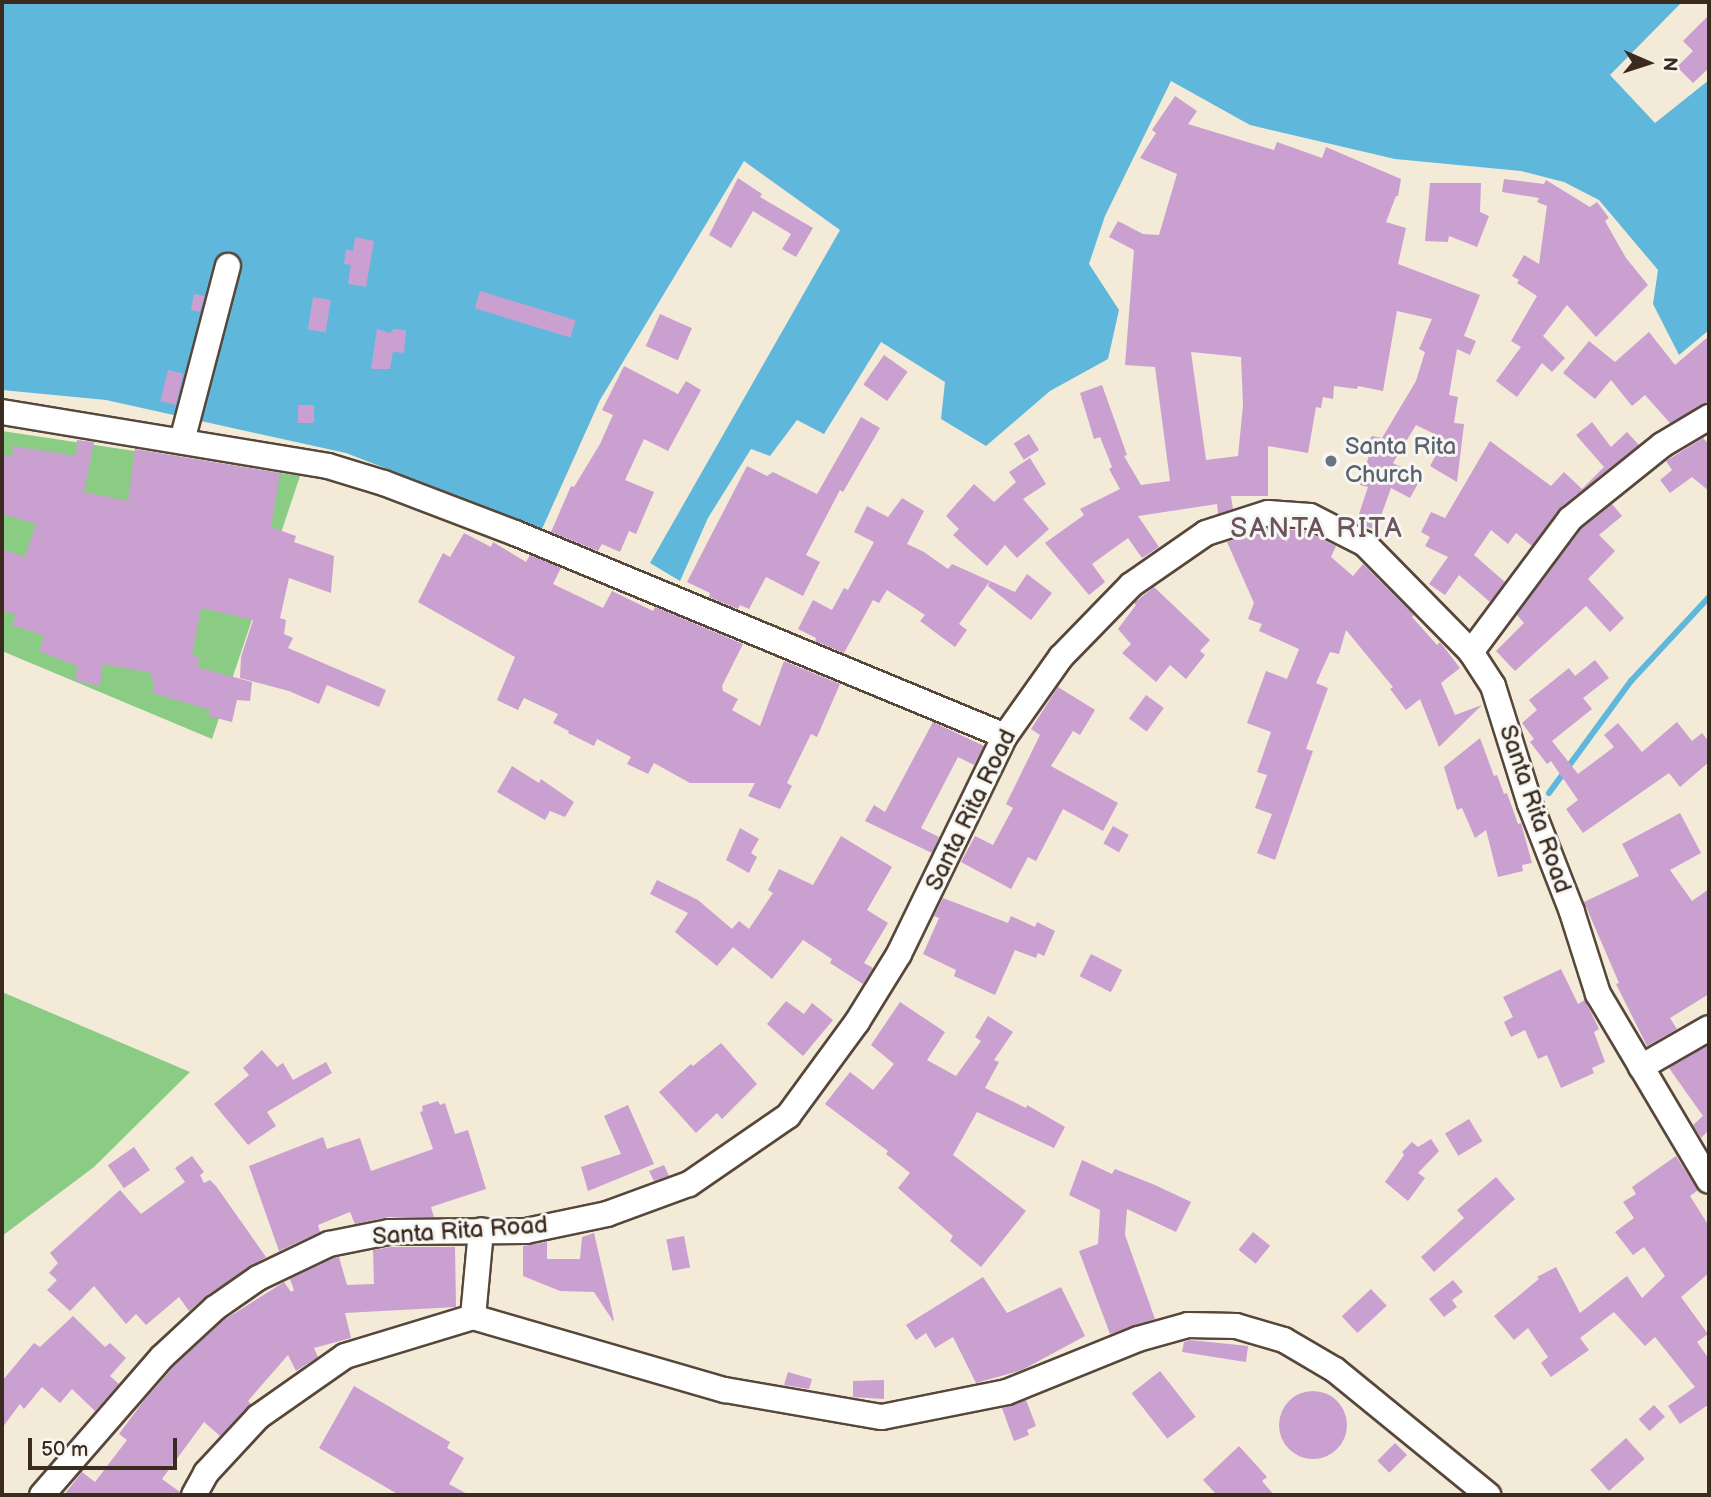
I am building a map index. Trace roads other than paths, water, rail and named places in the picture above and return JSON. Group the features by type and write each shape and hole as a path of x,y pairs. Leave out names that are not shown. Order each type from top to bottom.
{"street":[{"path":"182,441 228,266"},
{"path":"2,412 328,466 403,490 515,533 1004,736"},
{"path":"1471,652 1570,519 1662,445 1709,417"},
{"name":"Santa Rita Road","path":"42,1495 162,1357 215,1308 258,1278 329,1244 389,1232 526,1231 577,1222 689,1184 788,1116 857,1022 899,954 1004,736 1061,657 1131,585 1206,533 1268,513 1310,516 1365,544 1471,652 1493,686 1530,804 1572,912 1598,994 1709,1181"},
{"path":"1642,1067 1709,1028"},
{"path":"474,1317 481,1230"},
{"path":"194,1495 206,1473 258,1417 345,1356 474,1317 725,1390 882,1417 1007,1392 1138,1339 1188,1325 1236,1326 1284,1340 1335,1370 1488,1495"}],"water":[{"path":"2,2 1682,2 1610,75 1655,123 1709,80 1709,330 1679,355 1653,304 1658,270 1599,200 1564,182 1521,171 1395,159 1250,125 1171,81 1105,216 1089,264 1119,310 1108,359 1050,391 986,446 941,419 945,382 881,342 824,434 797,420 770,456 751,449 708,518 680,581 650,563 840,230 744,161 600,400 542,529 346,453 106,400 2,390"}],"waterway":[{"path":"1549,793 1631,681 1709,597"}],"place":[{"name":"Santa Rita Church","path":"1331,461"}],"district":[{"name":"SANTA RITA","path":"1317,529"}]}
